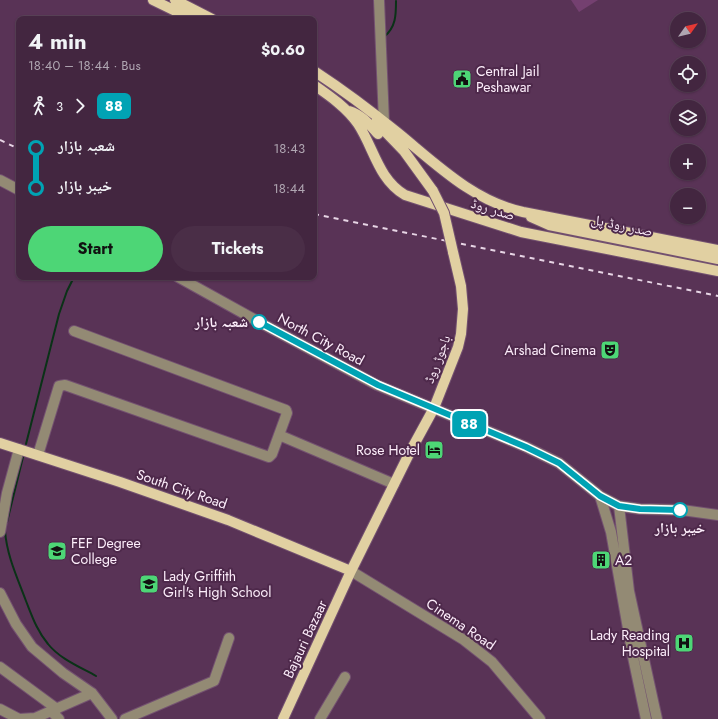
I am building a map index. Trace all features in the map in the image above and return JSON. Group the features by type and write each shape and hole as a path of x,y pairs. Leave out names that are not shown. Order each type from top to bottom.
{"main road":[{"path":"153,0 186,16"},
{"path":"175,0 206,16"},
{"name":"صدر روڈ","path":"317,74 350,95 466,188 495,203 523,212 718,250"},
{"name":"صدر روڈ","path":"317,87 347,111 358,123 384,175 396,190 405,195 521,232 718,271"},
{"name":"باجوڑ روڈ","path":"350,95 404,151 432,191 444,213 461,286 463,309 462,329 458,347 434,408 351,571"},
{"name":"باجوڑ روڈ","path":"347,111 357,113 363,117 423,184 432,191"},
{"name":"صدر روڈ پل","path":"523,212 540,222 718,259"},
{"name":"South City Road","path":"0,442 228,520 351,571"},
{"name":"Bajauri Bazaar","path":"283,719 351,571"}],"street":[{"path":"379,0 384,122"},
{"path":"0,180 16,188"},
{"name":"North City Road","path":"183,280 378,385 526,447 559,463 600,496 619,506 640,509 682,510 718,515"},
{"path":"38,455 59,386 62,385 269,457 272,454 287,413 286,410 74,331"},
{"path":"278,435 394,484"},
{"path":"0,532 0,525 7,493 20,449"},
{"path":"600,496 611,532 646,719"},
{"path":"619,506 629,591 658,719"},
{"name":"Cinema Road","path":"351,571 464,640 492,662 540,719"},
{"path":"0,592 16,624 32,647 62,673 92,693 112,719"},
{"path":"125,719 214,681 229,638"},
{"path":"0,658 10,674"},
{"path":"0,667 56,713"},
{"path":"320,719 345,677"},
{"path":"638,682 649,682"},
{"path":"0,708 19,718 35,718 56,713 92,693"}],"shaded area":[{"path":"571,0 598,0 579,12"}],"waterway":[{"path":"384,37 393,25 396,1"},
{"path":"26,444 59,314 72,280"},
{"path":"7,522 23,457"},
{"path":"5,531 13,566 33,618 41,634 58,654 96,676"}],"railway":[{"path":"0,140 16,148"},
{"path":"317,215 718,296"}],"bus line":[{"name":"88","path":"259,322 378,385 526,447 559,463 600,496 619,506 640,509 680,510"}],"place":[{"name":"Central Jail Peshawar","path":"462,79"},
{"name":"شعبہ بازار","path":"259,322"},
{"name":"Arshad Cinema","path":"610,350"},
{"name":"Rose Hotel","path":"434,450"},
{"name":"خیبر بازار","path":"680,510"},
{"name":"FEF Degree College","path":"57,551"},
{"name":"A2","path":"601,560"},
{"name":"Lady Griffith Girl's High School","path":"149,584"},
{"name":"Lady Reading Hospital","path":"684,643"}]}
